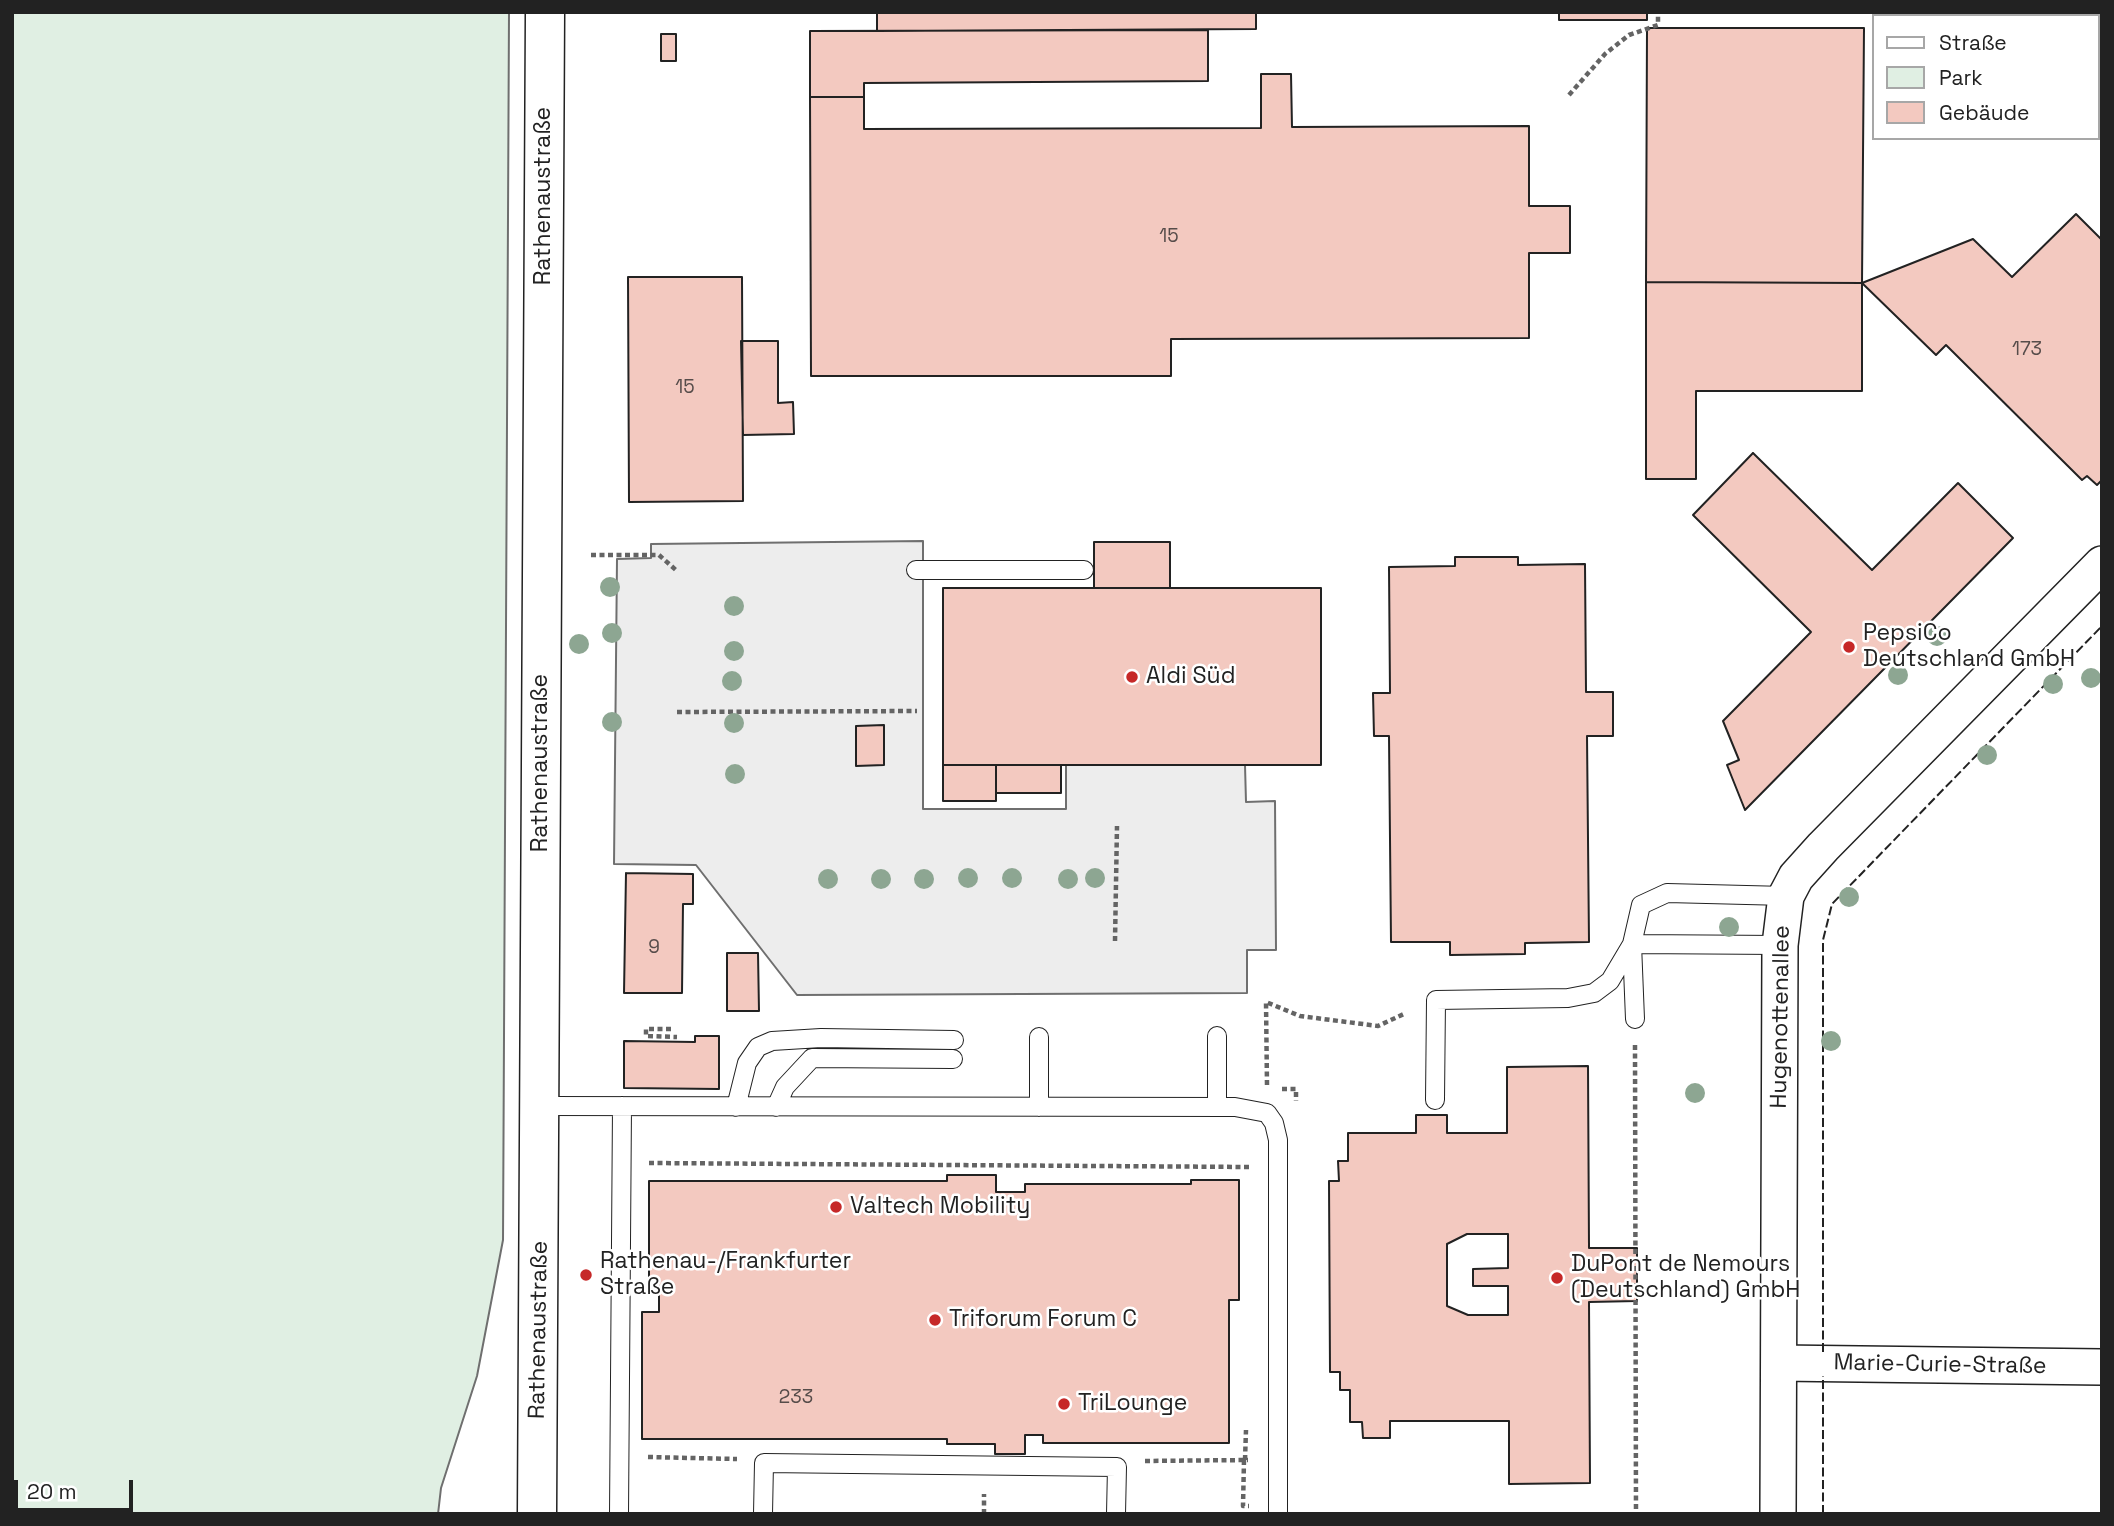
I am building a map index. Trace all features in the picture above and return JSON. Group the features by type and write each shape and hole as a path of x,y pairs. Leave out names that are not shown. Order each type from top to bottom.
{"street":[{"name":"Rathenaustraße","path":"537,1514 545,12"},
{"name":"Hugenottenallee","path":"1778,1514 1780,945 1786,896 1796,877 1814,857 2102,564"},
{"name":"Marie-Curie-Straße","path":"1779,1363 2102,1367"}],"lane":[{"path":"916,570 1084,570"},
{"path":"1634,1019 1632,944 1641,905 1667,893 1786,896"},
{"path":"1632,944 1780,945"},
{"path":"1435,1100 1436,1000 1569,998 1594,993 1610,981 1632,944"},
{"path":"1217,1036 1217,1107"},
{"path":"1039,1037 1039,1107"},
{"path":"736,1107 747,1063 758,1047 772,1041 821,1038 954,1040"},
{"path":"776,1107 785,1087 812,1058 953,1059"},
{"path":"540,1106 1217,1107 1267,1113 1275,1123 1278,1140 1278,1514"},
{"path":"619,1514 622,1106"},
{"path":"763,1514 764,1463 1116,1466 1116,1514"}],"path":[{"path":"1569,95 1613,47 1642,28 1658,24 1658,12"},
{"path":"591,555 659,555 677,571"},
{"path":"677,712 917,711"},
{"path":"1115,941 1116,826"},
{"path":"1267,1113 1266,1002 1300,1016 1378,1026 1436,1000"},
{"path":"1634,1019 1636,1514"},
{"path":"671,1029 646,1029 646,1036 677,1037"},
{"path":"621,1163 1255,1167"},
{"path":"619,1458 724,1457 764,1463"},
{"path":"1116,1466 1156,1459 1253,1460"},
{"path":"1243,1472 1244,1460"}],"green space":[{"path":"12,12 509,12 503,1240 477,1376 441,1488 438,1514 12,1514"}],"shaded area":[{"path":"923,541 923,809 1066,809 1066,765 1245,765 1246,802 1275,801 1276,950 1247,950 1247,993 797,995 696,865 614,864 617,559 651,558 651,544"}],"building":[{"path":"877,12 1256,12 1256,29 877,31"},
{"path":"1559,12 1647,12 1647,20 1559,20"},
{"path":"1647,28 1864,28 1862,283 1646,282"},
{"path":"1208,30 1208,81 864,83 864,97 810,97 810,31"},
{"path":"661,34 676,34 676,61 661,61"},
{"path":"1261,74 1291,74 1292,127 1529,126 1529,206 1570,206 1570,253 1529,253 1529,338 1171,339 1171,376 811,376 810,97 864,97 864,129 1261,128"},
{"path":"2076,214 2102,240 2102,480 2097,485 2087,476 2082,480 1946,345 1936,355 1862,283 1973,239 2012,277"},
{"path":"628,277 742,277 743,501 629,502"},
{"path":"1646,282 1862,283 1862,391 1696,391 1696,479 1646,479"},
{"path":"741,341 778,341 778,403 793,402 794,434 743,435"},
{"path":"1753,453 1872,570 1958,483 2013,538 1745,810 1727,765 1739,760 1723,721 1811,632 1693,515"},
{"path":"1094,542 1170,542 1170,588 1094,588"},
{"path":"1455,557 1518,557 1518,565 1585,564 1586,692 1613,692 1613,736 1587,736 1589,942 1525,943 1525,954 1450,955 1450,942 1391,942 1389,736 1374,736 1373,693 1390,693 1389,567 1455,566"},
{"name":"Aldi Süd","path":"943,588 1321,588 1321,765 943,765"},
{"path":"884,725 884,765 856,766 856,726"},
{"path":"943,765 996,765 996,801 943,801"},
{"path":"996,765 1061,765 1061,793 996,793"},
{"path":"626,873 693,874 693,904 683,904 682,993 624,993"},
{"path":"727,953 758,953 759,1011 727,1011"},
{"path":"695,1036 719,1036 719,1089 624,1088 624,1041 695,1042"},
{"path":"1588,1066 1589,1248 1637,1248 1637,1301 1589,1302 1590,1483 1509,1484 1509,1421 1390,1421 1390,1438 1363,1438 1362,1422 1350,1422 1350,1390 1340,1390 1340,1372 1330,1372 1329,1181 1339,1181 1338,1161 1348,1161 1348,1133 1416,1133 1416,1115 1447,1115 1447,1133 1507,1133 1507,1067","holes":["1467,1234 1508,1234 1508,1268 1473,1269 1473,1286 1508,1286 1508,1315 1468,1315 1447,1306 1447,1244"]},
{"name":"Triforum Forum C","path":"947,1175 996,1175 996,1192 1025,1192 1025,1184 1191,1184 1191,1180 1239,1180 1239,1300 1229,1300 1229,1443 1043,1443 1043,1435 1025,1435 1025,1454 995,1454 995,1444 947,1444 947,1439 642,1439 642,1312 659,1312 659,1286 649,1286 649,1181 947,1181"}],"fence":[{"path":"1823,1352 1823,940 1832,904 2102,626"},
{"path":"1823,1376 1823,1514"}],"place":[{"name":"PepsiCo Deutschland GmbH","path":"1849,647"},
{"name":"Aldi Süd","path":"1132,677"},
{"name":"Valtech Mobility","path":"836,1207"},
{"name":"Rathenau-/Frankfurter Straße","path":"586,1275"},
{"name":"DuPont de Nemours (Deutschland) GmbH","path":"1557,1278"},
{"name":"Triforum Forum C","path":"935,1320"},
{"name":"TriLounge","path":"1064,1404"}]}
